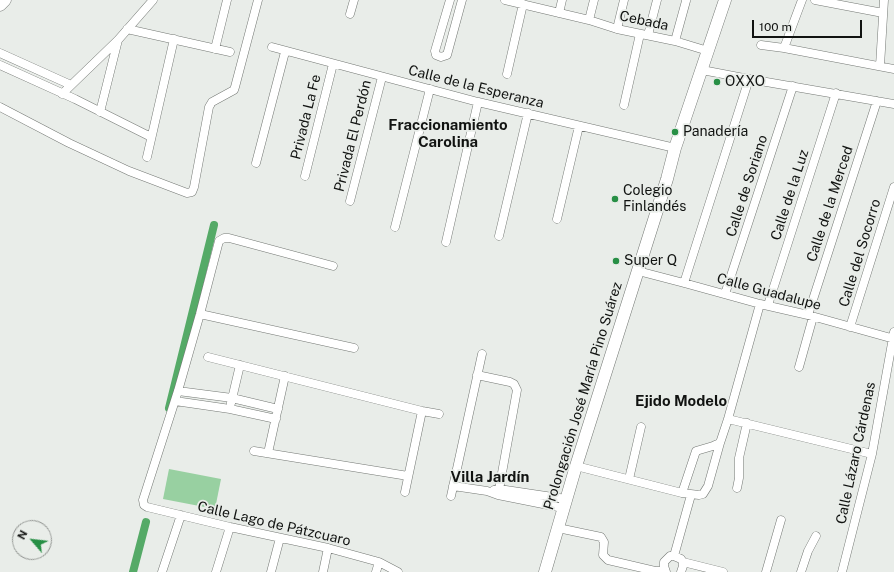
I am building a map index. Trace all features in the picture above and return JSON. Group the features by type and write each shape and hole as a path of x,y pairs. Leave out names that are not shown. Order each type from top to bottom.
{"main road":[{"path":"0,5 5,0"},
{"name":"Prolongación José María Pino Suárez","path":"545,572 576,466 676,148 725,0"}],"street":[{"path":"62,94 118,40 153,0"},
{"path":"215,49 227,0"},
{"path":"0,107 69,143 129,171 187,193 192,192 209,107 212,102 234,90 258,0"},
{"path":"350,14 354,0"},
{"path":"450,0 435,51 436,55 441,57 447,55 462,0"},
{"name":"Cebada","path":"504,0 529,4 617,29 676,41 708,51"},
{"path":"559,13 562,0"},
{"path":"589,20 594,0"},
{"path":"617,29 624,0"},
{"path":"624,105 644,35 657,0"},
{"path":"784,48 802,0"},
{"path":"815,0 883,13"},
{"path":"880,66 884,0"},
{"path":"676,41 686,1"},
{"path":"508,74 529,4"},
{"path":"128,29 230,52"},
{"path":"147,157 174,39"},
{"path":"100,112 118,40"},
{"path":"761,45 894,69"},
{"name":"Calle de la Esperanza","path":"272,47 285,52 478,102 676,148"},
{"path":"256,163 285,52"},
{"path":"0,53 71,85"},
{"name":"Privada La Fe","path":"305,176 333,64"},
{"path":"0,65 151,137"},
{"path":"702,70 894,104"},
{"name":"Privada El Perdón","path":"350,201 382,77"},
{"path":"684,283 749,79"},
{"name":"Calle de Soriano","path":"725,294 793,86"},
{"path":"395,227 430,89"},
{"name":"Calle de la Luz","path":"691,495 703,494 708,486 720,443 764,305 836,93"},
{"name":"Calle de la Merced","path":"799,367 811,316 877,101"},
{"path":"446,242 478,102"},
{"path":"499,236 528,113"},
{"path":"556,219 579,126"},
{"name":"Calle del Socorro","path":"850,327 894,187"},
{"path":"276,420 230,409 175,401 200,314 218,243 224,238 229,238 332,266"},
{"name":"Calle Guadalupe","path":"638,271 850,327 893,336"},
{"path":"200,314 354,348"},
{"name":"Calle Lázaro Cárdenas","path":"842,572 872,454 893,336"},
{"path":"451,496 482,354"},
{"path":"208,357 439,414"},
{"path":"230,409 240,366"},
{"path":"477,375 510,382 514,384 517,390 499,492"},
{"path":"268,453 285,376"},
{"path":"178,391 232,398 278,409"},
{"name":"Calle Lago de Pátzcuaro","path":"175,401 145,493 143,500 144,505 148,508 230,528 328,548 378,562 398,572"},
{"path":"405,492 422,411"},
{"path":"728,419 872,454"},
{"path":"737,488 739,478 739,458 747,423"},
{"path":"629,478 641,427"},
{"path":"682,493 696,451 720,443"},
{"path":"254,451 408,476"},
{"path":"576,466 629,478 691,495 674,556"},
{"path":"453,486 487,492 499,492 565,504"},
{"path":"162,572 181,515"},
{"path":"766,572 781,520"},
{"path":"216,572 230,528"},
{"path":"558,528 601,537 604,542 603,555 608,560 655,571 665,571 664,566 667,559 674,556 681,559 683,562 723,572"},
{"path":"801,572 808,551 816,536"},
{"path":"271,572 280,538"},
{"path":"323,572 328,548"},
{"path":"376,572 378,562"},
{"path":"681,572 683,562"}],"green space":[{"path":"169,469 221,479 215,509 163,499"}],"waterway":[{"path":"169,408 214,225"},
{"path":"133,572 146,522"}],"place":[{"name":"OXXO","path":"717,82"},
{"name":"Panadería","path":"675,132"},
{"name":"Colegio Finlandés","path":"615,199"},
{"name":"Super Q","path":"616,261"}],"district":[{"name":"Fraccionamiento Carolina","path":"448,134"},
{"name":"Ejido Modelo","path":"681,401"},
{"name":"Villa Jardín","path":"490,477"}]}
